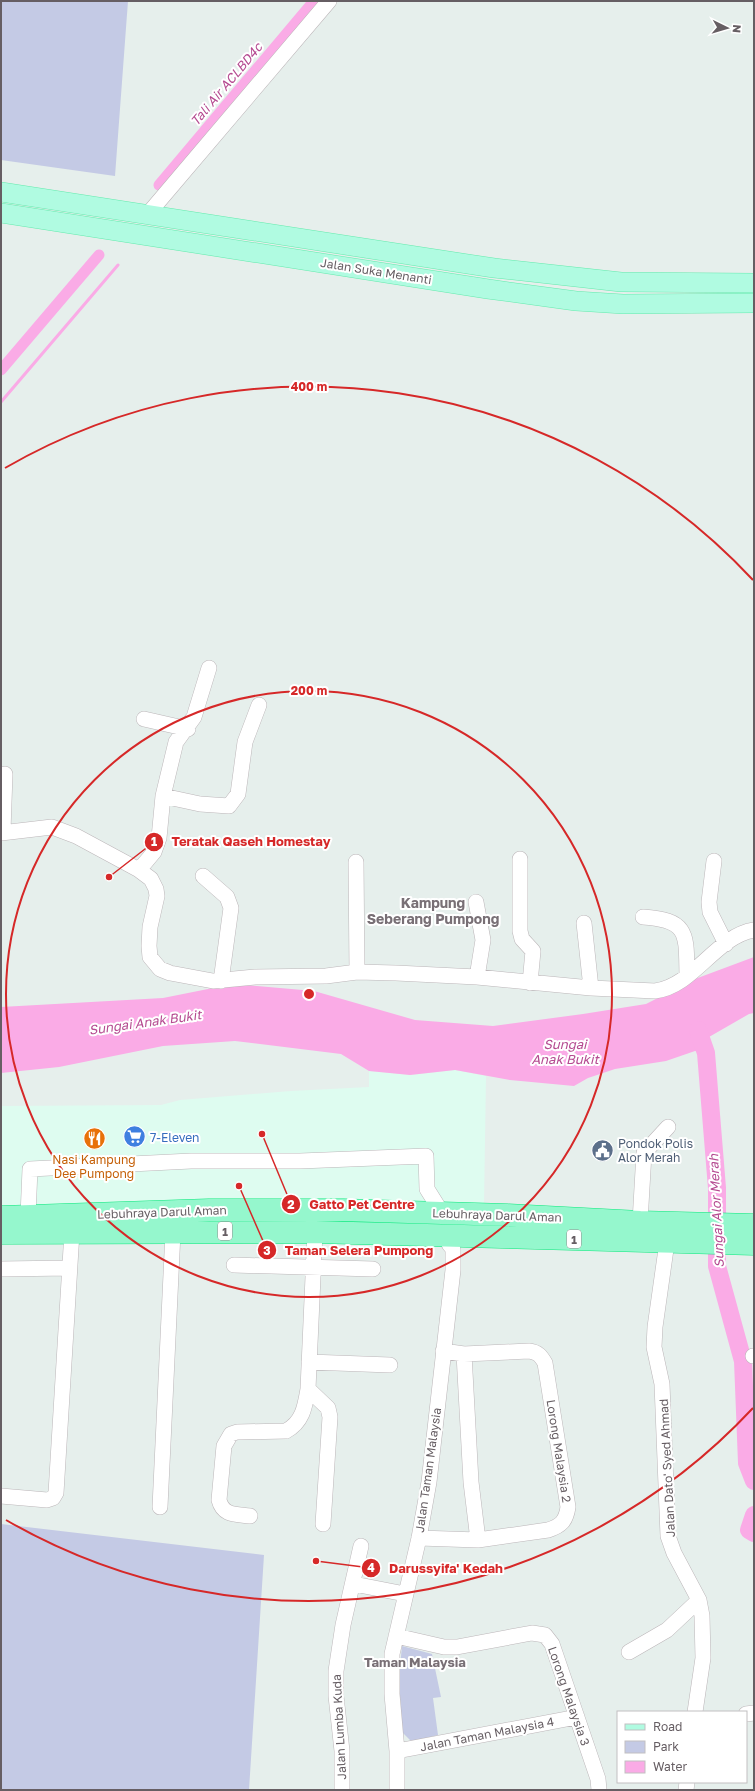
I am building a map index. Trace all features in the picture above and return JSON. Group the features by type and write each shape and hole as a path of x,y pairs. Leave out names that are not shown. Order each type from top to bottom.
{"highway":[{"name":"Lebuhraya Darul Aman","path":"1,1217 209,1210 388,1212 441,1224 448,1231"},
{"name":"Lebuhraya Darul Aman","path":"448,1231 460,1226 507,1215 640,1222 699,1233 749,1234"},
{"name":"Lebuhraya Darul Aman","path":"1,1233 448,1231 667,1242 699,1233"}],"main road":[{"name":"Jalan Suka Menanti","path":"1,192 494,268 621,282 754,282"},
{"name":"Jalan Suka Menanti","path":"1,212 488,289 576,301 623,304 754,303"}],"street":[{"path":"148,214 329,1"},
{"path":"139,870 151,858 159,838 163,796 178,738 188,729 194,717 209,668"},
{"path":"163,796 200,804 229,806 238,794 244,742 258,705"},
{"path":"144,719 188,729"},
{"path":"5,774 2,832 52,828 76,836 139,870 151,880 156,889 157,896 150,926 148,946 153,961 160,969 170,973 202,980 221,981 255,977 326,976 357,972 477,977 591,988 655,991 664,990 676,985 726,944 754,930"},
{"path":"520,859 520,932 522,939 533,951 530,983"},
{"path":"714,861 710,893 710,912 726,944"},
{"path":"356,862 357,972"},
{"path":"203,876 227,897 231,908 221,981"},
{"path":"476,902 483,940 477,977"},
{"path":"643,917 670,920 681,930 686,942 687,976"},
{"path":"584,923 591,988"},
{"path":"640,1222 644,1153 668,1127"},
{"path":"28,1216 30,1169 191,1161 300,1161 426,1156 427,1190 448,1231"},
{"name":"Jalan Taman Malaysia","path":"397,1790 397,1751 391,1675 396,1636 419,1538 429,1482 449,1292 453,1270 453,1249 448,1231"},
{"path":"1,1496 47,1500 54,1498 56,1494 72,1232"},
{"path":"160,1507 173,1232"},
{"path":"250,1516 228,1513 221,1506 219,1500 223,1454 226,1439 231,1434 237,1432 286,1430 293,1427 305,1407 308,1389 315,1232"},
{"name":"Jalan Dato' Syed Ahmad","path":"667,1242 655,1326 654,1347 662,1384 667,1525 671,1545 699,1600 704,1644 695,1711"},
{"path":"234,1265 373,1269"},
{"path":"1,1268 69,1268"},
{"name":"Lorong Malaysia 2","path":"419,1538 478,1540 548,1530 558,1527 566,1519 568,1507 545,1363 542,1358 538,1354 529,1351 464,1354 443,1352"},
{"path":"464,1354 471,1482 478,1540"},
{"path":"309,1362 390,1365"},
{"path":"308,1389 328,1408 330,1417 323,1524"},
{"name":"Jalan Lumba Kuda","path":"342,1790 342,1751 336,1696 336,1671 343,1625 354,1584 361,1546"},
{"path":"354,1584 406,1594"},
{"path":"629,1652 667,1630 699,1600"},
{"name":"Lorong Malaysia 3","path":"396,1636 444,1647 457,1647 532,1633 545,1635 552,1644 598,1779 599,1790"},
{"name":"Jalan Taman Malaysia 4","path":"397,1751 577,1717"}],"shaded area":[{"path":"455,1070 486,1076 484,1204 1,1205 1,1106 161,1105 180,1100 291,1091 369,1087 369,1071 410,1075"}],"green space":[{"path":"1,1 128,1 115,176 1,160"},
{"path":"1,1524 264,1555 249,1790 1,1790"},
{"path":"402,1646 432,1654 441,1697 433,1698 438,1735 412,1742 402,1732 399,1677"}],"water":[{"name":"Sungai Anak Bukit","path":"754,957 754,1013 749,1014 709,1037 706,1053 695,1051 666,1061 615,1069 588,1078 574,1086 510,1080 455,1070 410,1075 369,1071 341,1054 235,1041 163,1046 59,1067 1,1073 1,1007 163,998 233,984 314,991 415,1020 493,1026 646,1004 695,979"}],"waterway":[{"name":"Tali Air ACLBD4c","path":"159,185 314,1"},
{"name":"Tali Air ACLBD4c","path":"1,370 99,255"},
{"path":"1,402 118,265"},
{"name":"Sungai Alor Merah","path":"698,1030 706,1053 717,1188 717,1266 743,1361 747,1463 754,1481"},
{"name":"Sungai Alor Merah","path":"754,1515 749,1530 754,1533"}],"place":[{"name":"Teratak Qaseh Homestay","path":"109,877"},
{"name":"Gatto Pet Centre","path":"262,1134"},
{"name":"7-Eleven","path":"134,1137"},
{"name":"Nasi Kampung Dee Pumpong","path":"94,1138"},
{"name":"Pondok Polis Alor Merah","path":"602,1150"},
{"name":"Taman Selera Pumpong","path":"239,1186"},
{"name":"Darussyifa' Kedah","path":"316,1561"}],"district":[{"name":"Kampung Seberang Pumpong","path":"433,910"},
{"name":"Taman Malaysia","path":"415,1662"}]}
